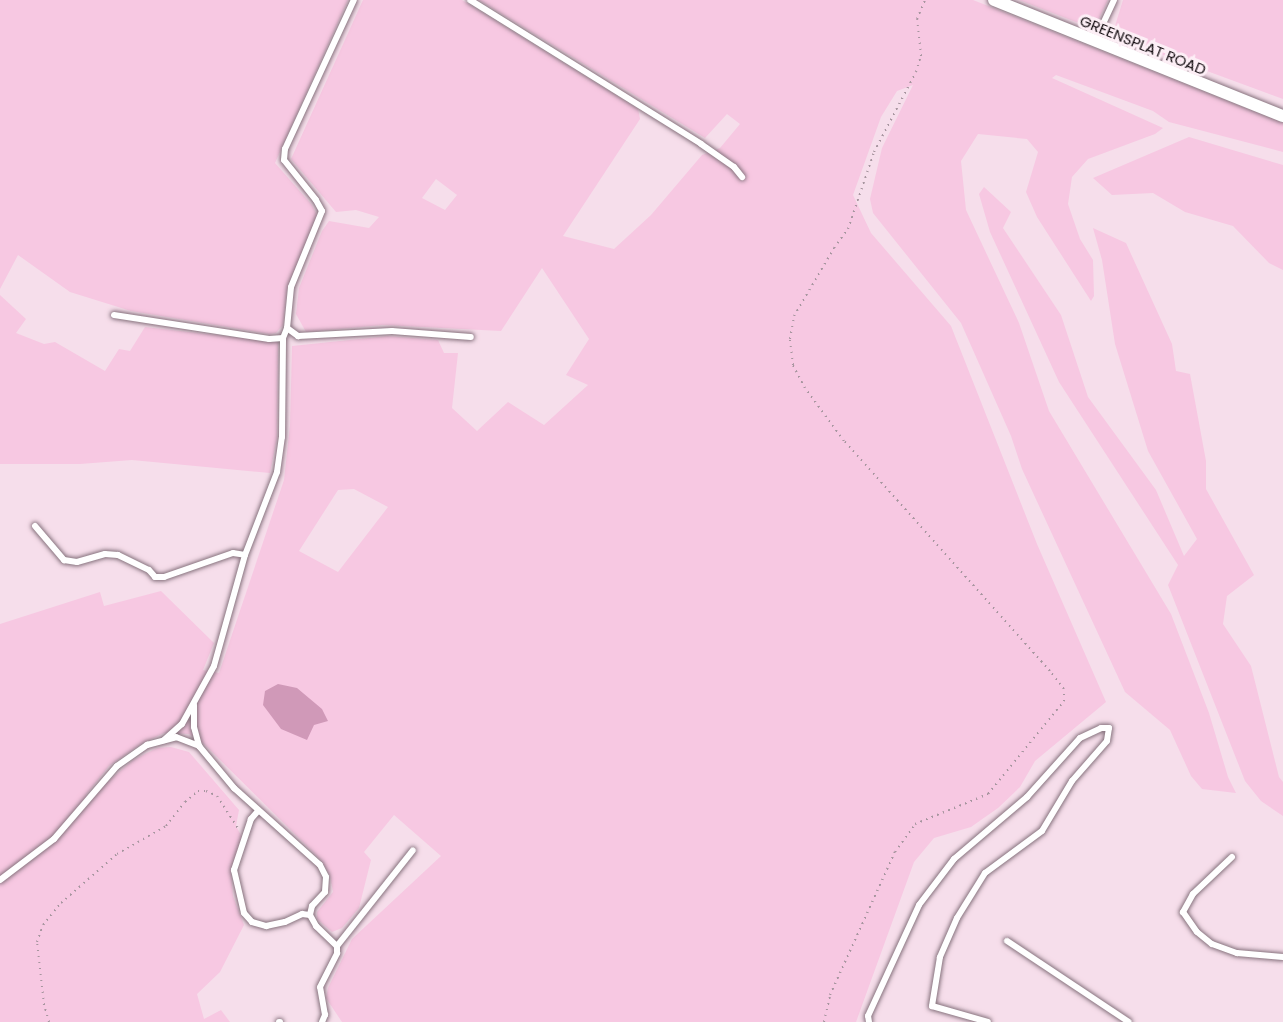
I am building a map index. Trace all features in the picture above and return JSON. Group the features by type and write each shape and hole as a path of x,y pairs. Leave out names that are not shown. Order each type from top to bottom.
{"street":[{"name":"GREENSPLAT ROAD","path":"994,0 1283,116"}],"lane":[{"path":"164,740 182,724 214,666 245,555 277,472 282,437 283,338 287,328 291,287 322,212 316,200 284,160 285,149 354,0"},
{"path":"470,0 701,144 734,167 742,177"},
{"path":"1095,42 1114,0"},
{"path":"114,315 269,339 283,338"},
{"path":"287,328 298,336 392,331 471,338"},
{"path":"34,526 64,560 70,562 105,554 118,555 149,570 155,577 164,577 233,553 245,555"},
{"path":"194,704 194,727 199,746 234,788 320,865 326,876 325,892 312,906 310,915 316,926 337,946 338,953 320,987 325,1015 322,1022"},
{"path":"870,1022 868,1016 919,905 954,859 1027,797 1080,738 1101,728 1109,729 1107,741 1072,781 1042,831 985,873 957,918 940,957 932,1006 988,1022"},
{"path":"0,880 54,839 117,766 147,745 176,737 199,746"},
{"path":"258,811 251,819 234,870 244,913 252,922 266,926 285,922 302,914 310,915"},
{"path":"337,946 413,850"},
{"path":"1232,857 1193,894 1183,912 1197,932 1212,944 1238,953 1283,957"},
{"path":"1007,940 1128,1022"}],"path":[{"path":"824,1022 830,995 895,852 915,824 988,794 1064,701 1064,689 1050,671 844,441 821,412 793,365 790,339 794,315 848,228 874,152 916,72 921,56 917,19 925,0"},
{"path":"49,1022 44,1005 37,942 43,925 61,903 117,854 166,826 185,802 198,791 206,791 218,796 241,833 248,832"}],"shaded area":[{"path":"0,0 348,0 275,163 312,205 318,217 287,289 283,325 276,333 269,334 131,311 70,292 18,255 0,289"},
{"path":"363,0 462,0 638,109 640,119 563,236 614,249 651,215 702,155 720,148 740,124 727,114 705,138 479,0 973,0 1283,123 1283,152 1169,122 1153,111 1056,75 1052,78 1163,128 1155,134 1088,159 1072,177 1068,204 1080,239 1093,260 1094,296 1091,301 1037,217 1026,192 1038,152 1027,139 978,134 961,161 966,210 1019,323 1049,411 1171,614 1209,713 1228,777 1236,793 1202,789 1191,776 1170,730 1125,692 1022,469 1011,436 961,323 873,213 870,199 882,148 913,85 897,91 881,117 853,195 871,233 951,326 1037,544 1106,702 1035,761 1020,787 998,808 971,827 934,838 914,862 856,1022 342,1022 326,998 328,988 352,939 441,856 394,815 364,852 371,860 359,908 342,928 332,932 317,919 317,912 333,892 330,876 322,861 203,743 189,734 164,733 141,744 109,766 85,796 96,792 133,760 157,748 171,747 189,752 239,810 236,826 242,837 231,873 233,896 244,925 220,972 197,994 204,1019 221,1010 230,1022 0,1022 0,624 100,592 104,606 161,591 214,643 203,670 219,673 284,480 290,425 292,346 388,336 438,340 444,353 458,353 452,408 477,431 508,402 544,425 588,385 566,375 589,339 542,268 501,331 383,325 306,332 296,314 299,288 322,231 329,221 369,228 379,217 356,210 336,212 291,159","holes":["436,179 457,195 445,210 422,198","354,489 388,507 338,572 299,551 338,490"]},
{"path":"1019,0 1108,0 1094,29"},
{"path":"1123,0 1283,0 1283,99 1123,40 1117,35 1115,26"},
{"path":"1189,137 1283,165 1283,270 1269,263 1233,226 1185,212 1153,193 1112,195 1093,178"},
{"path":"984,187 1011,212 1003,228 1061,315 1088,397 1156,490 1184,556 1197,539 1148,451 1115,344 1102,260 1093,228 1126,243 1172,344 1176,371 1190,374 1206,461 1206,489 1254,575 1227,596 1223,624 1251,666 1279,777 1283,782 1283,816 1261,801 1245,781 1168,585 1178,565 1059,382 990,232 979,194"},
{"path":"0,295 26,319 16,333 44,344 55,342 105,371 119,349 130,351 145,327 278,342 277,438 270,473 132,460 80,464 0,464"},
{"path":"278,684 297,688 322,709 328,721 314,725 307,740 281,729 263,705 265,691"}]}
